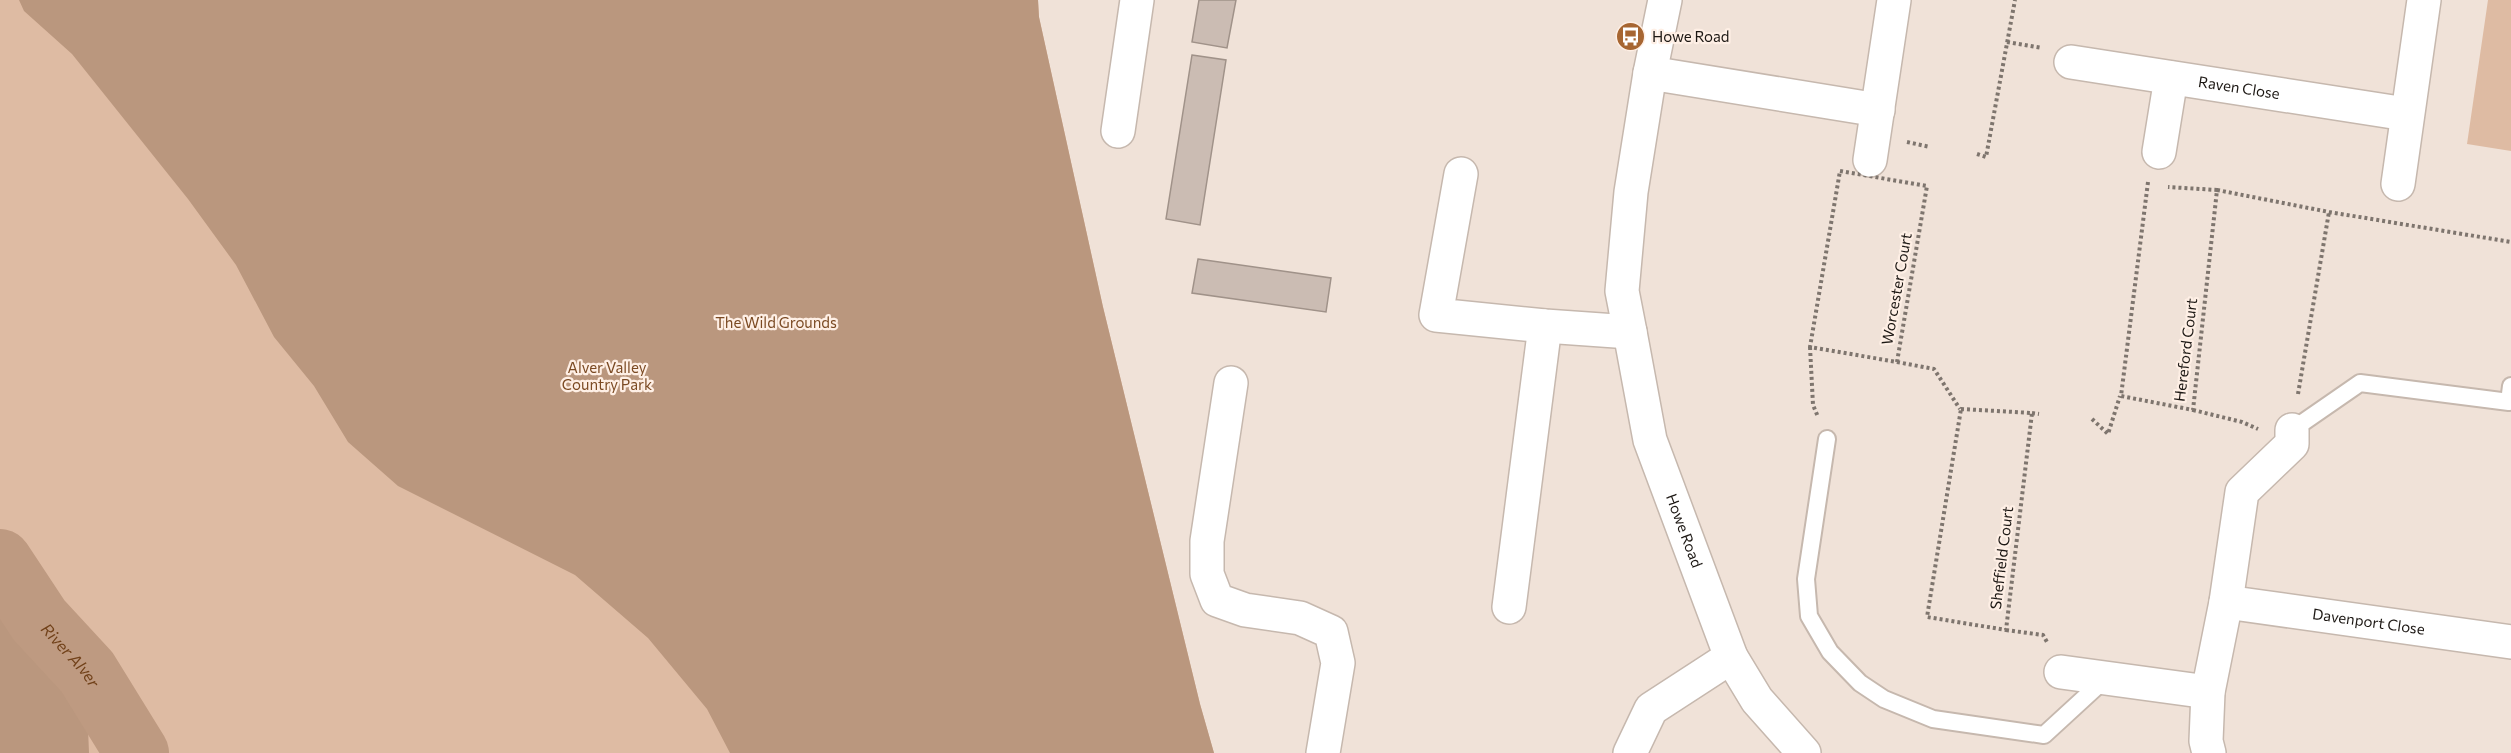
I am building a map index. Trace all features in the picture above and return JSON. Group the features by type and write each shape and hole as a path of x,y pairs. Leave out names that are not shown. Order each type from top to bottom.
{"street":[{"path":"1118,130 1137,0"},
{"name":"Howe Road","path":"1665,0 1650,73 1631,192 1622,291 1650,440 1731,657 1757,700 1804,753"},
{"path":"1870,160 1894,0"},
{"path":"2398,183 2424,0"},
{"name":"Raven Close","path":"2071,62 2406,114"},
{"path":"1650,73 1878,110"},
{"path":"2159,152 2171,78"},
{"path":"1461,174 1436,315 1630,332"},
{"path":"1509,607 1545,326"},
{"path":"1231,383 1207,541 1207,574 1216,600 1245,610 1300,618 1331,632 1338,663 1323,753"},
{"path":"2209,753 2206,741 2208,692 2226,602 2242,492 2292,437"},
{"name":"Davenport Close","path":"2226,602 2511,642"},
{"path":"1630,753 1651,709 1731,657"},
{"path":"2061,672 2208,692"}],"lane":[{"path":"2292,437 2360,383 2510,397"},
{"path":"1827,439 1806,579 1809,616 1830,652 1860,683 1884,699 1933,719 2044,735 2105,679"}],"path":[{"path":"1977,154 1986,157 2015,0"},
{"name":"Worcester Court","path":"1840,171 1927,186 1897,362 1810,347 1840,171"},
{"path":"2092,419 2108,434 2121,396 2146,186 2217,190 2329,212 2511,242"},
{"name":"Hereford Court","path":"2121,396 2193,410 2217,190"},
{"path":"2193,410 2292,437 2329,212"},
{"path":"1810,347 1813,405 1827,439"},
{"path":"1897,362 1934,369 1961,409 2040,414"},
{"name":"Sheffield Court","path":"1961,409 1927,617 2006,630 2032,413"}],"green space":[{"name":"The Wild Grounds","path":"0,0 1038,0 1039,17 1103,307 1214,753 0,753"},
{"name":"The Wild Grounds","path":"19,0 1038,0 1039,17 1103,307 1214,753 730,753 707,709 648,638 575,575 398,486 348,442 314,386 274,337 236,265 188,199 72,54 24,11"},
{"path":"2488,0 2511,0 2511,151 2467,144"},
{"path":"0,595 88,728 89,753 0,753"}],"building":[{"path":"1199,0 1236,0 1227,48 1192,42"},
{"path":"1192,55 1226,60 1200,225 1166,219"},
{"path":"1198,259 1331,278 1326,312 1192,293"}],"waterway":[{"name":"River Alver","path":"0,561 39,620 87,672 137,753"}],"place":[{"name":"Howe Road","path":"1631,37"}],"park label":[{"name":"Alver Valley Country Park","path":"607,376"}]}
